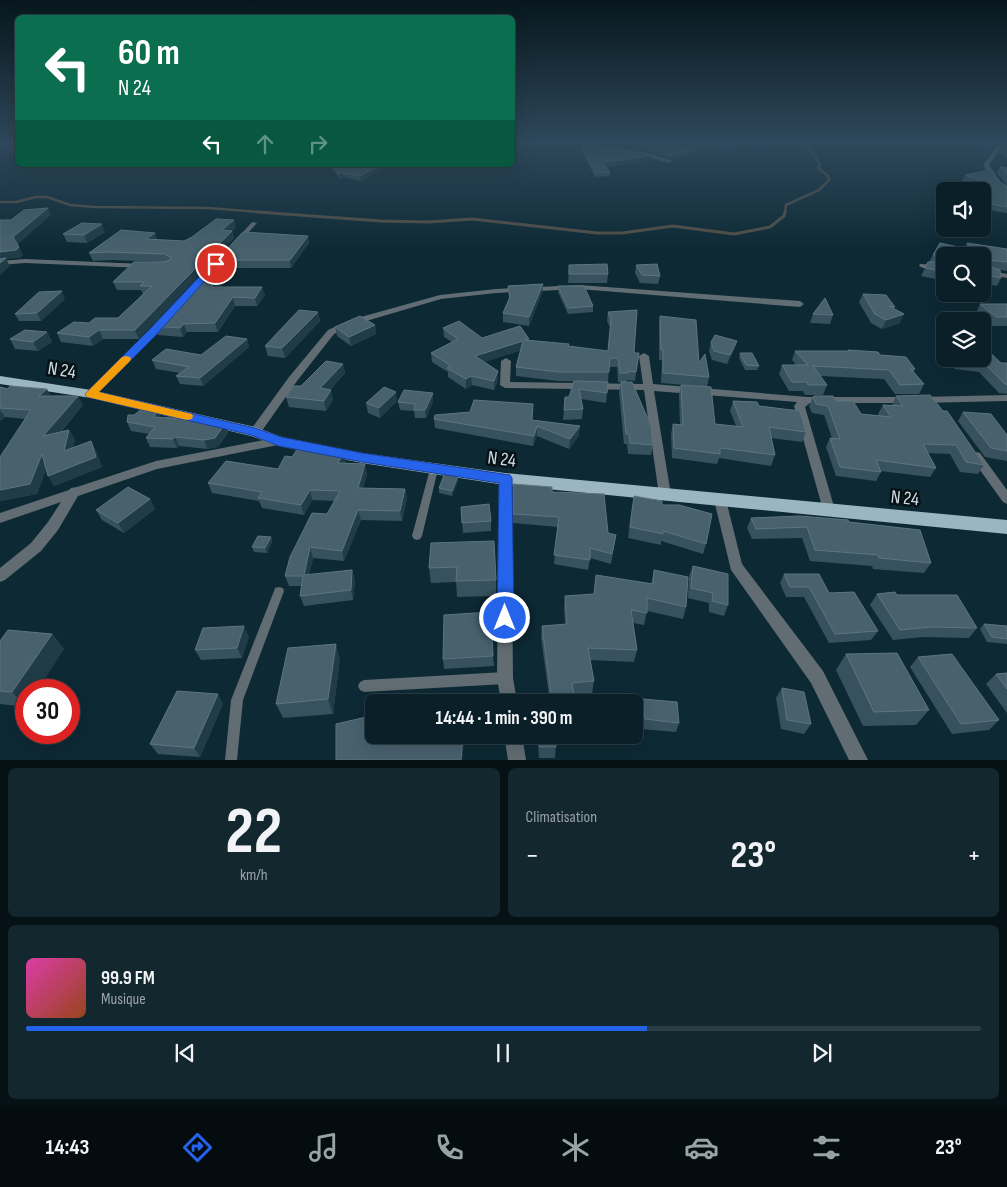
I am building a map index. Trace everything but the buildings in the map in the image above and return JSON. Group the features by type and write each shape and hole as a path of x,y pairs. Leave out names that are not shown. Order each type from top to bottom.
{"main road":[{"name":"N 24","path":"0,380 91,394 255,432 279,441 434,469 666,496 1007,527"}],"street":[{"path":"996,179 1007,190"},
{"path":"234,245 254,223"},
{"path":"0,262 25,261 149,266"},
{"path":"923,266 936,267"},
{"path":"991,273 1007,276"},
{"path":"255,432 292,379 331,332 353,322 440,297 496,291 579,287 800,304"},
{"path":"91,394 173,310"},
{"path":"644,356 666,496"},
{"path":"506,361 505,385 649,387 808,400 1007,398"},
{"path":"808,400 800,406 829,510"},
{"path":"943,400 940,407 946,414"},
{"path":"0,518 156,465 279,441"},
{"path":"968,445 1007,499"},
{"path":"506,478 505,678 508,694"},
{"path":"0,576 36,547 53,526 75,491"},
{"path":"720,500 736,566 817,678 859,760"},
{"path":"515,744 517,760"}],"lane":[{"path":"417,536 434,469"},
{"path":"231,760 237,700 279,592"},
{"path":"364,686 505,678"}],"waterway":[{"path":"785,213 786,205 819,190 829,179"},
{"path":"0,202 16,202 36,197 47,197 70,205 95,207 208,208 273,213"},
{"path":"257,212 381,221 428,222 472,219 597,233 622,233 673,226 734,234 770,227 784,216 785,212"}],"slow traffic":[{"path":"126,359 91,394 187,416"}],"route":[{"path":"216,264 91,394 255,432 279,441 362,458 506,478 505,618"}]}
